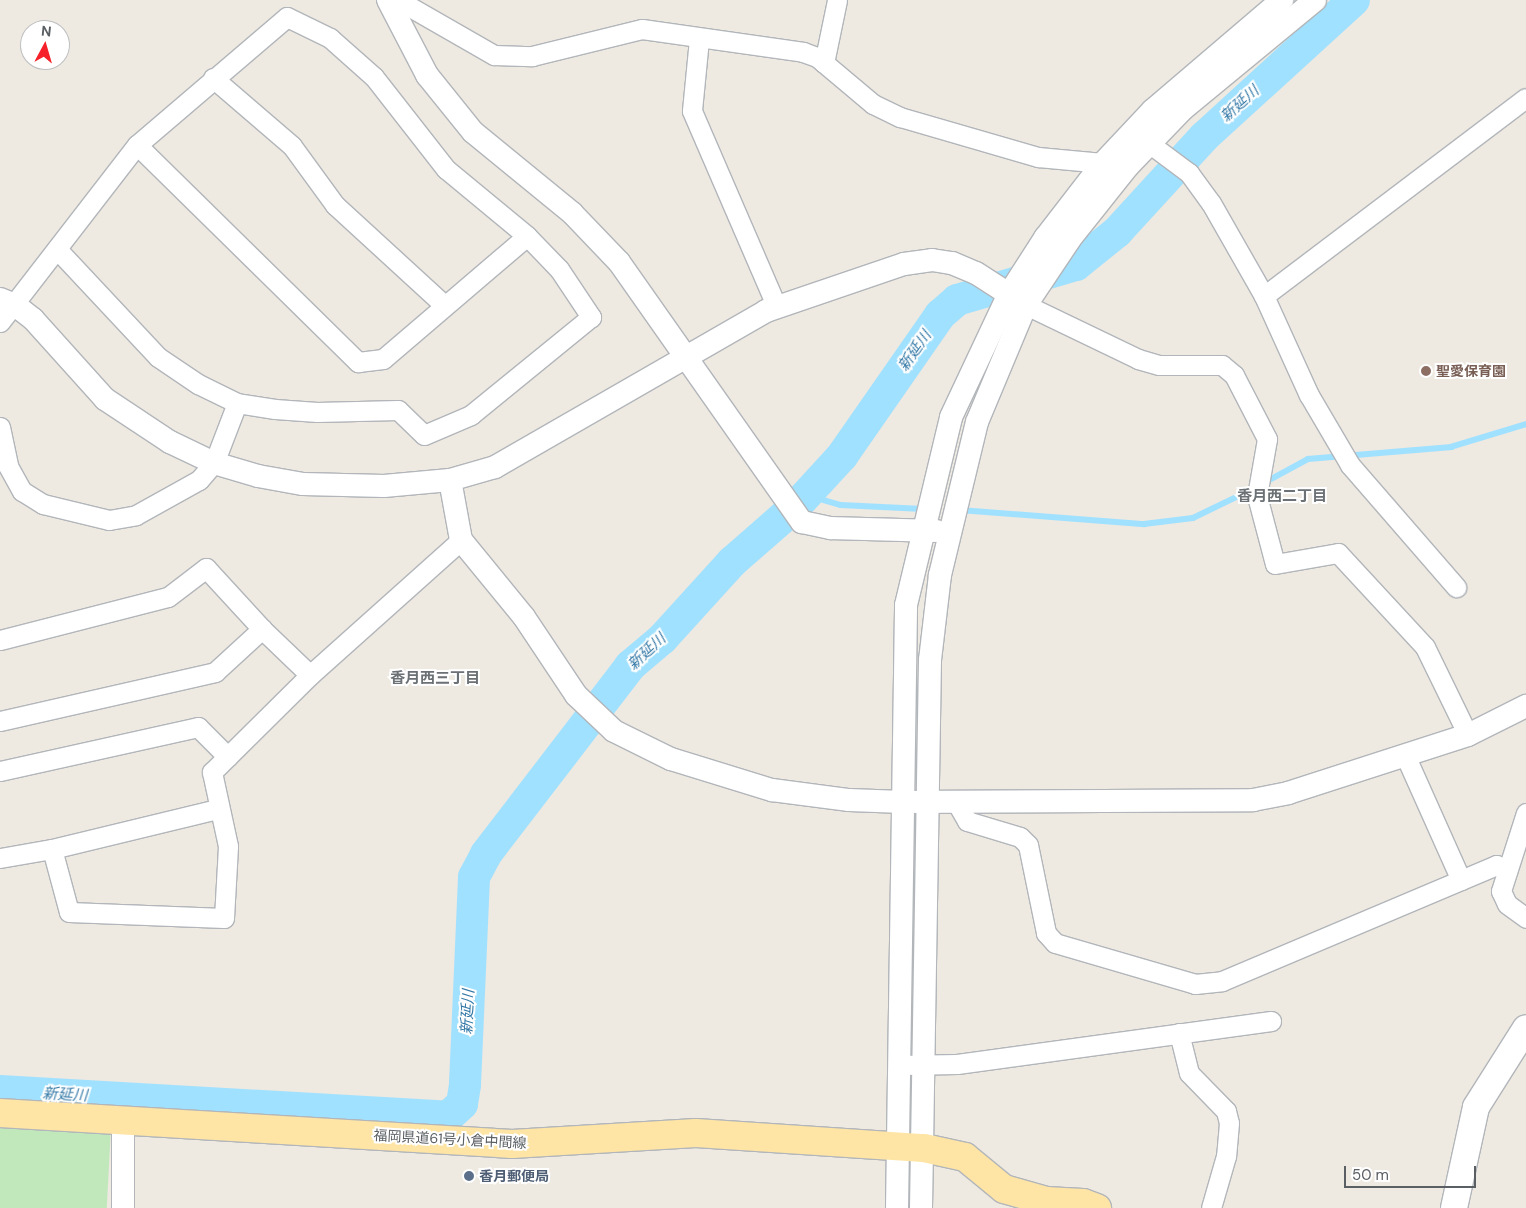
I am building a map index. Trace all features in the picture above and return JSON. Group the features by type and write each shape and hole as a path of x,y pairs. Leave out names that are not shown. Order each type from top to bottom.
{"main road":[{"path":"1454,1208 1476,1107 1526,1028"},
{"name":"福岡県道61号小倉中間線","path":"0,1113 512,1144 696,1133 912,1148 965,1157 1004,1189 1046,1201 1083,1203 1097,1208"}],"street":[{"path":"388,0 427,75 473,132 572,213 619,262 802,522 831,528 949,531"},
{"path":"398,0 494,55 532,56 642,29 699,39 803,52 824,63 873,104 900,117 1038,157 1103,163"},
{"path":"824,63 837,0"},
{"path":"897,1208 912,1148 925,1066 926,801 930,660 949,531 977,422 1018,300 1070,239 1141,137 1217,53 1282,0"},
{"path":"921,1208 901,1065 906,605 922,530 951,417 1018,300 1046,238 1103,163 1183,109 1314,0"},
{"path":"0,322 7,302 57,249 137,146 287,17 330,38 374,77 446,169 527,236 559,269 592,317 471,415 424,435 398,410 317,412 237,403 158,357 57,249"},
{"path":"699,39 692,111 777,307"},
{"path":"214,78 292,146 335,205 444,305"},
{"path":"1264,296 1526,98"},
{"path":"1141,137 1189,173 1264,296 1309,395 1350,465 1456,587"},
{"path":"137,146 358,362 383,359 527,236"},
{"path":"7,302 33,319 105,399 170,442 214,463 303,484 384,486 450,480 495,467 686,355 777,307 904,264 932,260 976,273 1018,300 1138,359 1158,365 1222,365 1234,375 1267,439 1257,496 1275,564 1338,553 1425,647 1468,735"},
{"path":"0,427 8,466 22,491 43,504 109,520 136,515 199,480 214,463 237,403"},
{"path":"450,480 461,540 524,618 576,695 614,731 671,760 772,790 849,800 903,802 955,800 1252,800 1288,793 1468,735 1526,706"},
{"path":"52,849 69,912 224,918 228,846 217,809 212,772 310,675 461,540"},
{"path":"0,640 168,597 206,568 262,629 310,675"},
{"path":"0,721 215,672 262,629"},
{"path":"0,771 198,727 228,757"},
{"path":"1405,755 1460,880"},
{"path":"955,800 968,821 1020,837 1028,845 1046,933 1055,943 1195,984 1222,981 1496,865 1507,870"},
{"path":"0,858 52,849 217,809"},
{"path":"1526,813 1501,891 1507,904 1526,918"},
{"path":"901,1065 925,1066 967,1063 1271,1021"},
{"path":"1179,1033 1189,1073 1226,1111 1229,1123 1226,1156 1211,1208"},
{"path":"123,1119 123,1208"}],"green space":[{"path":"0,1124 111,1130 107,1208 0,1208"}],"waterway":[{"name":"新延川","path":"0,1091 448,1117 462,1104 465,1084 474,877 486,854 630,666 662,639 732,562 797,505 842,456 940,315 957,300 1076,265 1117,232 1204,137 1354,0"},
{"path":"1264,483 1308,459 1451,447 1526,424"},
{"path":"960,510 1144,524 1193,518 1253,489"},
{"path":"806,495 841,505 923,509"}],"place":[{"name":"聖愛保育園","path":"1426,371"},
{"name":"香月郵便局","path":"469,1176"}],"district":[{"name":"香月西二丁目","path":"1282,497"},
{"name":"香月西三丁目","path":"435,679"}]}
